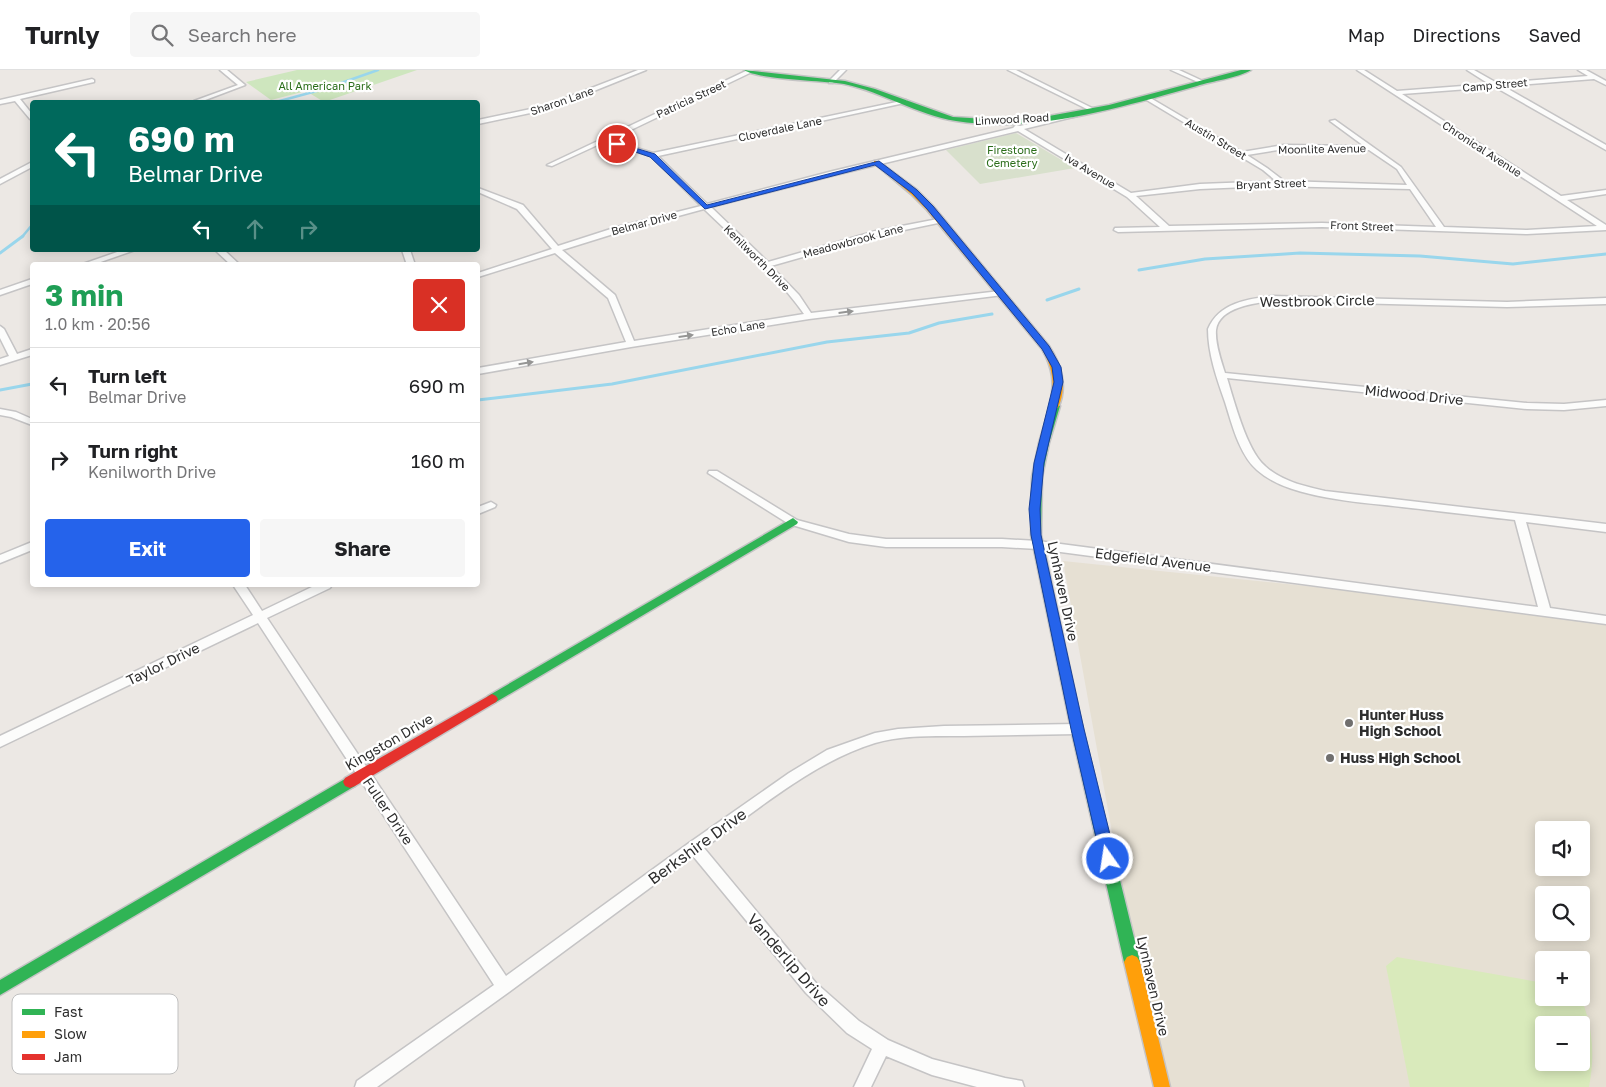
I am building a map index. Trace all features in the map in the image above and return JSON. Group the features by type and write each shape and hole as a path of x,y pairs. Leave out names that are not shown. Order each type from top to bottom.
{"street":[{"path":"201,100 242,85 223,70"},
{"name":"Sharon Lane","path":"480,122 547,108 644,70"},
{"name":"Linwood Road","path":"749,70 781,77 869,88 946,118 975,121 1007,121 1096,111 1248,70"},
{"name":"Patricia Street","path":"550,165 749,70"},
{"path":"831,82 843,70"},
{"path":"1011,70 1096,111"},
{"path":"1174,70 1202,82"},
{"name":"Chronical Avenue","path":"1360,70 1605,228"},
{"path":"1470,70 1606,148"},
{"path":"1582,70 1606,83"},
{"name":"Camp Street","path":"1395,93 1596,78"},
{"path":"0,102 92,81"},
{"path":"16,98 30,116"},
{"name":"Austin Street","path":"1148,98 1242,154 1282,183"},
{"name":"Cloverdale Lane","path":"653,155 906,102"},
{"name":"Belmar Drive","path":"480,274 620,229 876,162 1020,129 1075,114"},
{"name":"Iva Avenue","path":"1007,121 1130,195 1167,229"},
{"path":"1334,121 1399,168 1442,230"},
{"name":"Kenilworth Drive","path":"604,140 653,155 766,265 796,297 809,316"},
{"name":"Moonlite Avenue","path":"1242,154 1284,147 1372,148"},
{"name":"Lynhaven Drive","path":"876,162 914,192 940,220 1046,348 1053,359 1058,374 1054,402 1039,463 1035,509 1038,546 1077,729 1162,1087"},
{"path":"0,182 30,165"},
{"name":"Bryant Street","path":"1130,195 1167,188 1282,183 1413,187"},
{"path":"480,191 520,207 557,250 604,289 612,298 631,344"},
{"path":"1559,199 1606,192"},
{"name":"Meadowbrook Lane","path":"766,265 880,233 940,220"},
{"name":"Front Street","path":"1118,230 1322,225 1526,232 1605,228"},
{"path":"93,262 124,252"},
{"path":"220,252 232,262"},
{"path":"0,293 30,282"},
{"name":"Echo Lane","path":"480,371 631,344 809,316 1000,293"},
{"name":"Westbrook Circle","path":"1606,301 1501,305 1278,299 1257,301 1230,308 1216,321 1212,335 1221,375 1247,452 1263,470 1274,477 1305,490 1325,494 1606,528"},
{"path":"0,329 14,357"},
{"path":"0,362 30,353"},
{"name":"Midwood Drive","path":"1221,375 1527,406 1564,407 1606,403"},
{"path":"0,412 13,414 30,421"},
{"name":"Edgefield Avenue","path":"713,473 793,522 849,538 886,543 1002,543 1038,546 1606,620"},
{"path":"480,510 491,505"},
{"path":"1520,519 1545,611"},
{"name":"Kingston Drive","path":"0,988 793,522"},
{"path":"0,559 30,547"},
{"name":"Fuller Drive","path":"240,587 504,987"},
{"name":"Taylor Drive","path":"0,742 322,587"},
{"name":"Berkshire Drive","path":"363,1087 504,987 694,847 794,777 832,754 875,738 898,734 944,731 1077,729"},
{"name":"Vanderlip Drive","path":"694,847 811,988 853,1027 882,1046 932,1067 1005,1086 1016,1087"},
{"path":"862,1087 882,1046"}],"shaded area":[{"name":"Hunter Huss High School","path":"1063,561 1606,617 1606,1087 1158,1087"}],"green space":[{"name":"All American Park","path":"297,70 417,70 330,100 321,100 306,91 271,100 246,82"},
{"name":"Firestone Cemetery","path":"1016,133 1075,168 980,184 946,150"},
{"path":"1397,957 1535,981 1535,1006 1584,1006 1587,1016 1535,1016 1535,1071 1590,1071 1590,1031 1592,1064 1589,1087 1410,1087 1386,966"}],"waterway":[{"path":"283,100 324,89 378,70"},
{"path":"23,236 30,227"},
{"path":"0,253 23,236"},
{"path":"1139,270 1205,259 1300,253 1420,256 1513,264 1606,254"},
{"path":"1047,300 1079,289"},
{"path":"480,400 612,384 827,342 909,333 939,323 992,314"},
{"path":"0,390 30,384"}],"traffic: fast":[{"path":"747,70 845,83 873,90 925,111 953,119 1003,122 1038,120 1109,107 1248,70"},
{"path":"1055,406 1044,443 1037,477 1036,535 1077,729 1132,962"},
{"path":"492,699 793,522"},
{"path":"0,988 350,782"}],"traffic: slow":[{"path":"876,162 914,192 930,208 1046,348 1054,362 1058,376 1055,406"},
{"path":"1132,962 1162,1087"}],"traffic: jam":[{"path":"350,782 492,699"}],"place":[{"name":"Hunter Huss High School","path":"1349,723"},
{"name":"Huss High School","path":"1330,758"}],"route":[{"path":"617,144 653,155 705,207 876,162 914,192 930,208 1046,348 1056,367 1058,382 1039,463 1035,509 1036,535 1050,608 1108,859"}]}
